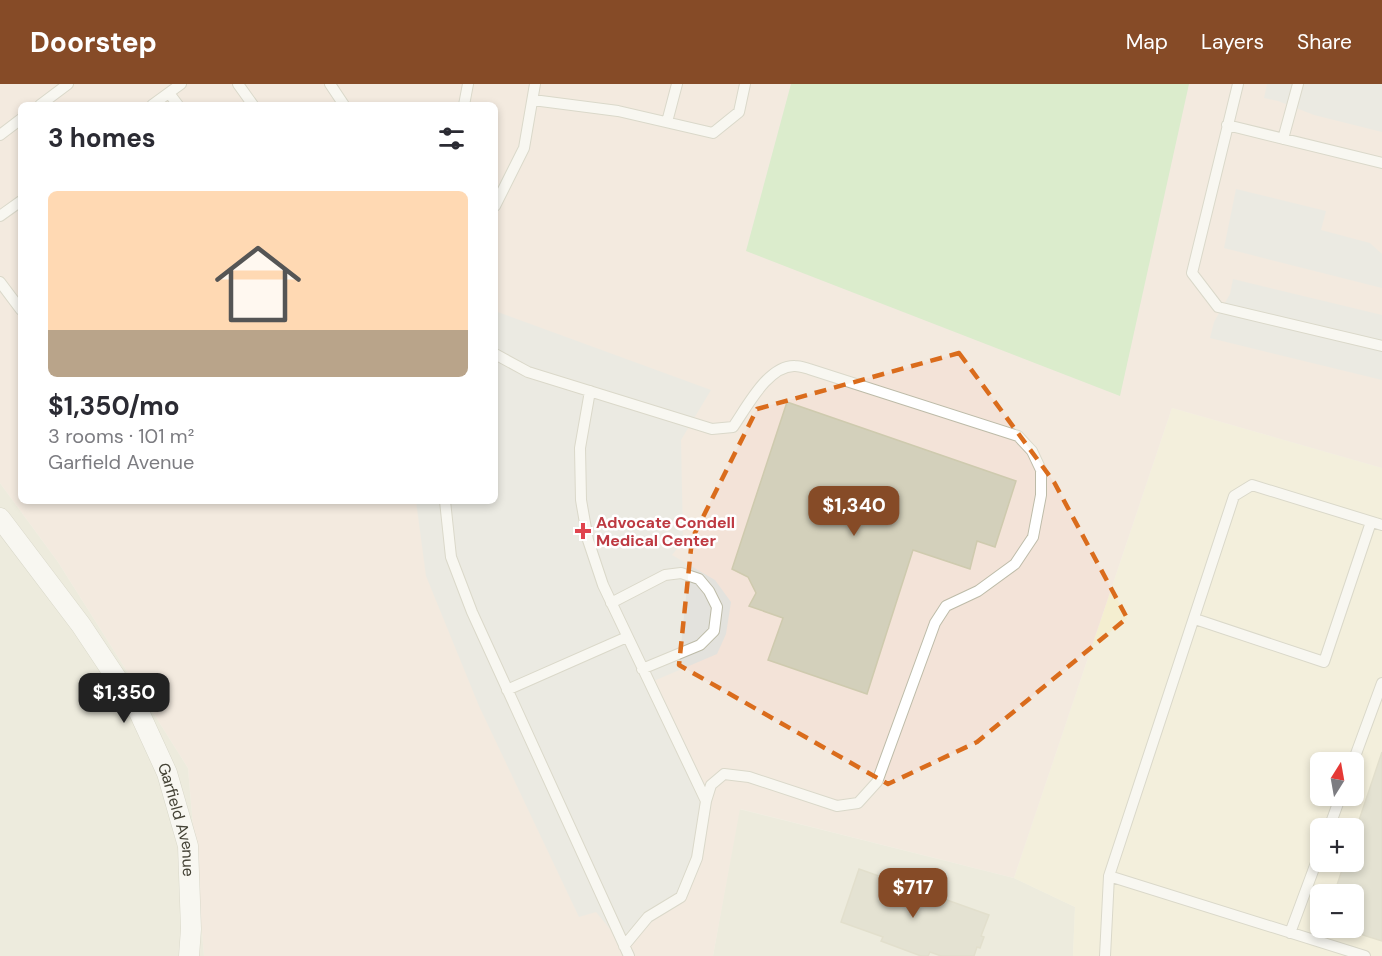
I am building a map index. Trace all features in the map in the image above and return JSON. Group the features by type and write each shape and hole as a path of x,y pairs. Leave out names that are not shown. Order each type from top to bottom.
{"street":[{"name":"Garfield Avenue","path":"0,518 81,625 139,712 167,773 188,846 191,928 189,956"}],"lane":[{"path":"44,102 68,84"},
{"path":"156,102 181,84"},
{"path":"238,84 251,102"},
{"path":"330,84 342,102"},
{"path":"465,102 468,84"},
{"path":"498,200 524,148 535,84"},
{"path":"667,122 677,84"},
{"path":"533,100 618,111 713,133 739,112 745,84"},
{"path":"1238,84 1192,273 1218,307 1382,346"},
{"path":"1283,139 1298,84"},
{"path":"169,93 176,102"},
{"path":"0,135 18,121"},
{"path":"1227,125 1382,163"},
{"path":"0,216 18,205"},
{"path":"0,282 18,306"},
{"path":"498,356 522,369 712,429 733,427 765,382 774,374 784,368 794,366 809,369 1018,436 1032,451 1041,470 1041,495 1033,537 1015,564 978,591 946,606 935,623 876,782 858,803 837,806 749,777 724,774 711,785 706,801 698,858 681,897 648,917 626,951"},
{"path":"590,391 580,448 581,500 588,540 611,603 706,801"},
{"path":"1105,956 1109,876 1234,496 1252,485 1382,525"},
{"path":"445,504 451,557 472,612 626,951"},
{"path":"1195,619 1324,662 1371,522"},
{"path":"611,603 665,575 681,573 699,579 709,591 717,607 714,631 700,645 642,669"},
{"path":"507,690 627,637"},
{"path":"1357,752 1381,688"},
{"path":"1290,933 1313,872"},
{"path":"1109,876 1365,956"}],"highlighted area":[{"path":"959,353 1054,482 1127,618 977,742 888,784 679,665 692,539 757,409"}],"shaded area":[{"name":"Advocate Condell Medical Center","path":"0,84 1382,84 1382,468 1172,408 1014,878 740,809 713,956 204,956 188,768 58,562 0,483"},
{"path":"1267,84 1382,84 1382,132 1314,115 1264,98"},
{"path":"1236,189 1326,211 1321,230 1370,243 1382,254 1382,288 1224,248"},
{"path":"1233,279 1382,315 1382,380 1210,338 1214,322 1230,294"},
{"path":"498,312 711,390 681,440 683,541 672,555 715,580 731,602 726,634 717,654 649,683 706,801 681,897 624,946 596,912 579,917 479,706 426,576 416,504 498,504"},
{"path":"1172,408 1382,468 1382,956 1073,956 1075,907 1014,878"},
{"path":"0,483 58,562 188,768 204,956 0,956"},
{"path":"739,809 1014,878 1075,907 1073,956 713,956"}],"green space":[{"path":"791,84 1189,84 1120,396 746,251"}],"building":[{"path":"787,402 1016,481 995,547 977,541 970,569 913,550 867,694 768,660 783,618 749,606 756,593 748,577 732,569"},
{"path":"1382,752 1382,941 1364,935 1364,884 1337,884 1341,872 1364,872 1364,818 1360,818"},
{"path":"859,869 904,885 901,890 939,904 942,905 944,899 989,915 981,936 984,937 980,948 977,947 974,956 941,956 930,952 928,956 921,956 881,941 883,937 841,922"}],"place":[{"name":"Advocate Condell Medical Center","path":"583,531"}]}
